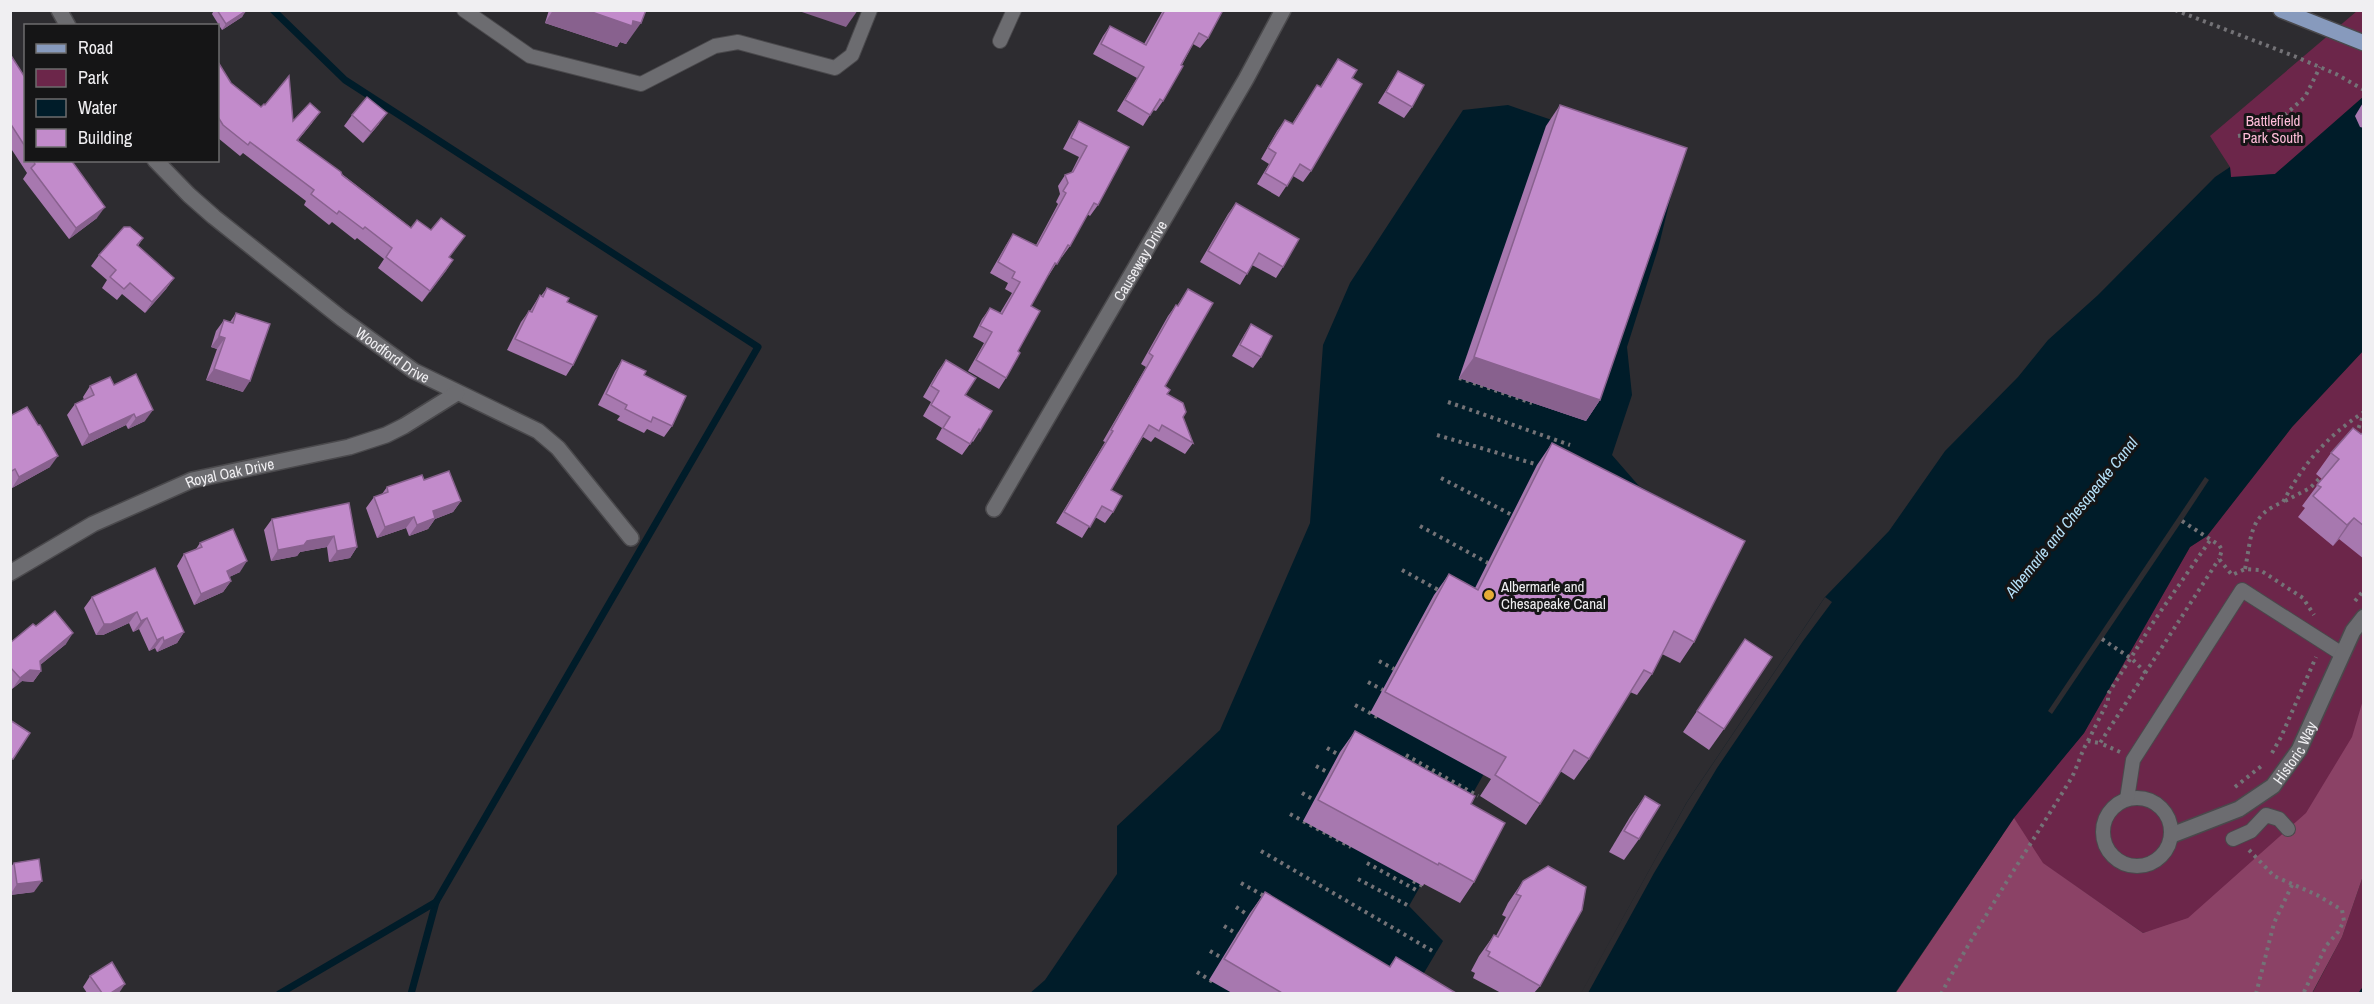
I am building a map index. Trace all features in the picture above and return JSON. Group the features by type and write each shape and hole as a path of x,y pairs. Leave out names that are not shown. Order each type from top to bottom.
{"main road":[{"path":"2281,10 2364,44"}],"street":[{"path":"59,10 67,24"},
{"name":"Causeway Drive","path":"994,509 1246,79 1283,10"},
{"name":"Woodford Drive","path":"157,162 214,217 341,318 414,371 499,411 544,437 558,448 631,538"},
{"name":"Royal Oak Drive","path":"10,573 93,524 192,480 349,447 386,435 457,393"},
{"name":"Historic Way","path":"2172,835 2239,809 2273,786 2299,750 2353,631 2364,617"}],"lane":[{"path":"464,10 530,56 640,84 715,46 738,42 835,68 852,55 870,10"},
{"path":"1000,41 1014,10"},
{"path":"2127,800 2133,760 2242,590 2342,654"},
{"path":"2147,799 2157,804 2170,821 2172,835 2169,846 2162,856 2142,866 2130,866 2119,861 2111,854 2105,843 2103,832 2105,821 2111,811 2127,800 2147,799"},
{"path":"2233,839 2251,831 2266,814 2279,819 2288,829"}],"path":[{"path":"2175,10 2320,67 2363,89"},
{"path":"2238,136 2262,132 2276,123 2306,97 2320,67"},
{"path":"1459,378 1535,404"},
{"path":"1448,402 1570,445"},
{"path":"2352,440 2364,412"},
{"path":"2283,502 2295,480 2317,450 2341,427 2364,412"},
{"path":"1437,435 1535,464"},
{"path":"2245,569 2252,531 2257,518 2268,508 2310,488 2329,470"},
{"path":"1441,478 1512,515"},
{"path":"2100,743 2219,559 2222,550 2211,539 2182,521"},
{"path":"1420,526 1488,563"},
{"path":"1941,993 2072,779 2080,752 2108,701 2108,694 2156,618 2211,539"},
{"path":"2219,559 2232,575 2245,569 2260,570 2303,598"},
{"path":"1402,570 1448,595"},
{"path":"2102,639 2132,659 2146,673"},
{"path":"1379,661 1394,669"},
{"path":"1368,682 1383,690"},
{"path":"1355,705 1390,724"},
{"path":"2088,741 2100,743 2133,760"},
{"path":"1327,748 1339,755"},
{"path":"1406,755 1478,796"},
{"path":"1316,766 1329,773"},
{"path":"1302,793 1314,800"},
{"path":"1290,814 1353,848"},
{"path":"2233,839 2245,845 2274,876 2317,895 2342,910 2344,921 2326,946 2303,993"},
{"path":"1261,851 1436,953"},
{"path":"1366,863 1418,891"},
{"path":"1404,876 1423,886"},
{"path":"1358,879 1409,906"},
{"path":"1241,883 1272,901"},
{"path":"2256,993 2274,923 2292,885"},
{"path":"1236,907 1248,915"},
{"path":"1224,926 1237,934"},
{"path":"1210,951 1222,958"},
{"path":"1197,972 1217,984"}],"green space":[{"name":"Battlefield Park South","path":"2357,11 2363,11 2363,97 2275,174 2231,178 2230,167 2210,136"},
{"path":"2363,351 2363,873 2143,933 1999,833 2084,733 2190,547 2207,536 2292,427"},
{"path":"2363,876 2363,993 2312,994 2342,937"}],"shaded area":[{"path":"2363,700 2363,876 2342,937 2312,993 1895,994 2014,818 2043,863 2143,933 2188,918 2306,813 2352,737"}],"water":[{"name":"Albemarle and Chesapeake Canal","path":"2363,97 2363,351 2292,427 2207,536 2190,547 2084,733 2014,818 1895,993 1581,994 1687,802 1825,597 1889,531 1945,451 2018,377 2048,340 2098,295 2215,177 2230,167 2231,177 2275,174"},
{"name":"Albermarle and Chesapeake Canal","path":"1508,105 1652,154 1677,172 1658,249 1627,347 1632,395 1612,455 1639,486 1706,522 1554,650 1409,906 1443,941 1412,993 1029,994 1045,980 1117,874 1117,826 1220,730 1310,523 1323,345 1350,283 1463,110"}],"pier":[{"path":"2205,477 2209,480 2052,714 2048,711"},
{"path":"1825,597 1832,602 1717,768 1654,873 1588,993 1581,993 1687,802"}],"building":[{"path":"217,10 245,10 246,11 226,24"},
{"path":"586,10 646,10 641,23 633,21 632,26"},
{"path":"1165,10 1223,10 1208,38 1199,33 1163,101 1160,99 1150,115 1125,100 1144,67 1101,44 1110,26 1146,45"},
{"path":"10,54 24,76 24,145 10,123"},
{"path":"1338,59 1357,70 1352,78 1362,84 1311,171 1300,164 1287,186 1265,173 1276,153 1268,148 1285,120 1293,124 1317,85 1321,87"},
{"path":"219,64 231,83 261,107 289,76 293,121 310,103 320,112 297,140 411,228 417,220 431,230 441,218 465,236 449,257 453,260 430,291 386,257 392,248 365,227 363,229 339,211 337,214 311,194 314,190 250,142 248,145 223,125 219,119"},
{"path":"1398,71 1424,85 1412,107 1386,92"},
{"path":"367,97 387,113 371,132 352,115"},
{"path":"1560,105 1687,148 1600,400 1474,357"},
{"path":"1079,121 1129,147 1098,205 1094,203 1070,246 1068,245 1057,264 1055,263 1031,306 1040,311 1006,378 976,360 992,332 980,326 990,308 1002,314 1020,282 1012,278 1015,272 998,262 1013,234 1037,246 1066,193 1063,191 1068,183 1065,175 1073,172 1087,146 1071,138"},
{"path":"34,162 72,162 105,207 76,228 31,168"},
{"path":"1236,203 1299,239 1283,267 1259,253 1247,274 1208,251"},
{"path":"124,227 130,227 143,238 137,245 174,278 152,302 130,283 124,289 110,277 116,270 99,255"},
{"path":"547,288 569,298 567,302 597,316 573,365 515,339 529,311 532,312 540,295 543,297"},
{"path":"1188,289 1213,303 1165,386 1170,390 1167,394 1183,403 1186,412 1183,417 1193,443 1162,425 1159,431 1149,425 1111,490 1122,496 1113,512 1102,506 1090,527 1064,512 1113,431 1111,430 1153,356 1149,353 1176,305 1178,306"},
{"path":"236,313 270,324 250,381 214,369 225,338 219,336 224,320 233,323"},
{"path":"1251,324 1272,336 1261,357 1240,345"},
{"path":"622,360 646,371 644,375 686,396 672,426 653,417 651,422 625,409 627,405 606,394"},
{"path":"946,360 976,378 965,395 992,411 970,444 943,428 950,417 931,405 939,391 931,386"},
{"path":"136,374 153,410 136,418 134,414 89,435 75,404 94,395 90,386 110,377 114,385"},
{"path":"27,407 58,456 19,477 15,469 10,472 10,416"},
{"path":"2353,428 2361,434 2364,432 2364,526 2354,518 2347,525 2313,496 2321,487 2317,485 2339,459 2331,453"},
{"path":"1552,443 1745,541 1694,642 1674,631 1652,674 1644,670 1589,759 1574,750 1540,804 1495,775 1506,757 1385,692 1449,574 1478,590"},
{"path":"449,471 461,501 433,511 435,518 417,525 414,517 385,527 374,497 388,492 387,487 422,475 424,480"},
{"path":"349,503 357,547 337,551 334,536 278,550 272,519"},
{"path":"233,529 247,561 227,571 231,581 201,594 184,554 202,547 200,543"},
{"path":"155,568 184,632 164,641 163,637 157,640 147,618 141,621 137,612 111,624 104,624 92,597"},
{"path":"55,611 73,633 40,661 41,671 30,670 20,678 10,667 10,643 33,624 36,626"},
{"path":"1745,639 1772,657 1724,729 1697,711"},
{"path":"10,720 30,733 13,759 10,758"},
{"path":"1355,731 1475,796 1471,804 1505,823 1474,882 1318,800"},
{"path":"1645,796 1660,805 1639,839 1624,831"},
{"path":"39,859 42,881 17,884 14,863"},
{"path":"1548,866 1586,887 1582,910 1540,986 1488,956 1490,952 1486,950 1494,935 1498,937 1521,896 1516,894 1523,881"},
{"path":"1265,892 1390,967 1396,957 1456,993 1282,993 1224,959"},
{"path":"112,962 125,984 111,993 102,993 90,976"}],"waterway":[{"path":"273,10 345,80 758,347 436,902 411,994"},
{"path":"279,994 436,902"}],"place":[{"name":"Albermarle and Chesapeake Canal","path":"1489,595"}]}
